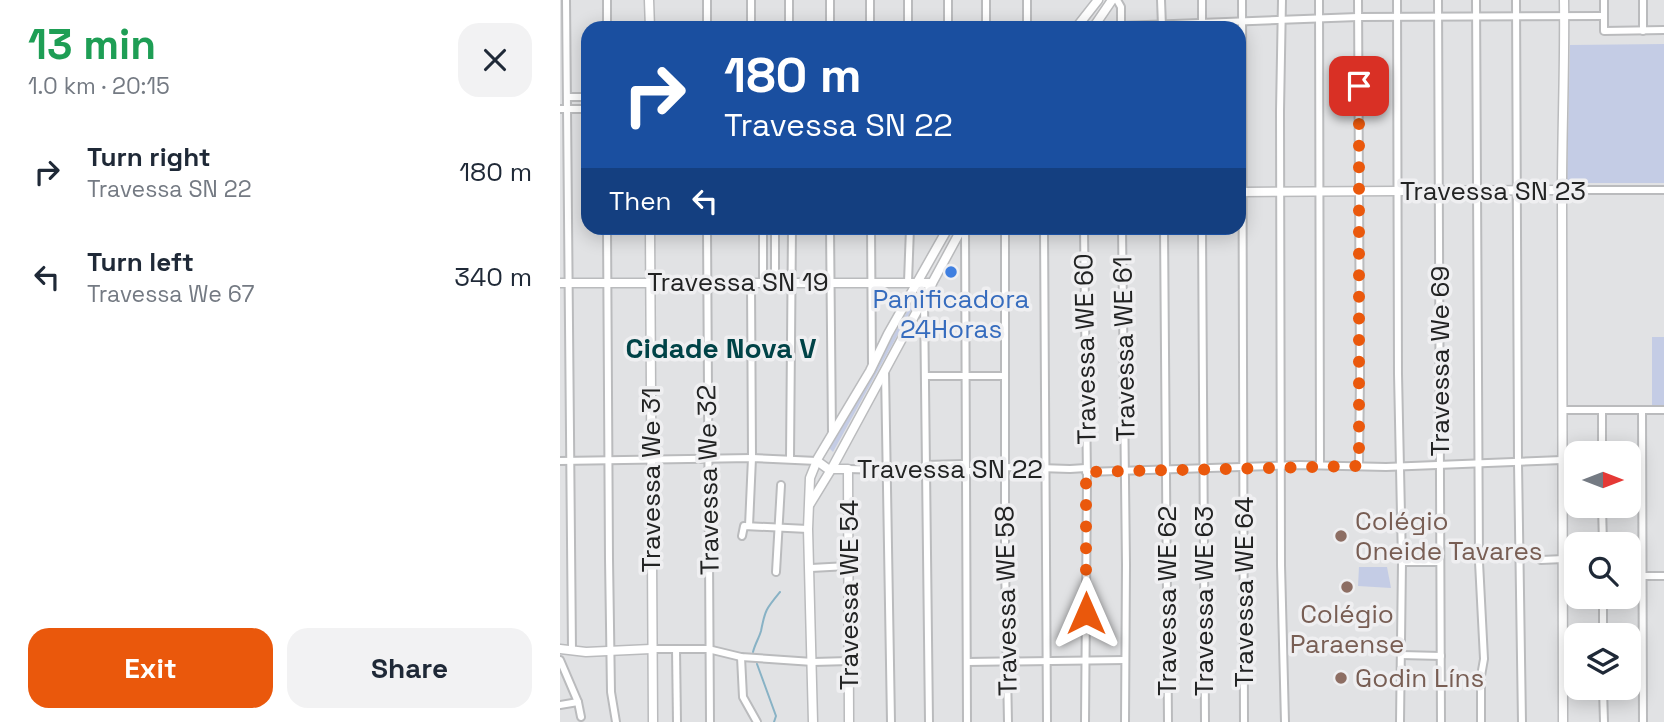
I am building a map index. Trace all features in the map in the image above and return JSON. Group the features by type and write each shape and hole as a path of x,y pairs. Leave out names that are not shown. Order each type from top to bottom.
{"main road":[{"path":"649,0 650,21"},
{"path":"1082,21 1098,0"},
{"path":"1098,21 1115,0"},
{"path":"1564,0 1564,567"},
{"name":"Travessa SN 23","path":"1246,191 1562,190"},
{"name":"Travessa We 31","path":"650,235 653,722"},
{"path":"813,722 808,483 817,461 872,365 912,282 943,235"},
{"path":"808,506 832,468 959,235"},
{"name":"Travessa SN 19","path":"564,283 932,283"},
{"name":"Travessa SN 22","path":"817,461 824,468 848,469"},
{"name":"Travessa WE 54","path":"848,469 849,722"},
{"path":"1563,722 1565,609"},
{"path":"560,649 651,649"}],"street":[{"path":"566,0 568,97 564,109 564,283 572,650"},
{"path":"607,0 607,21"},
{"path":"707,0 707,21"},
{"path":"751,0 751,21"},
{"path":"789,0 789,21"},
{"path":"830,0 830,21"},
{"path":"870,0 870,21"},
{"path":"908,0 908,21"},
{"path":"948,0 948,21"},
{"path":"986,0 986,21"},
{"path":"1027,0 1027,21"},
{"path":"1115,0 1121,7 1121,21"},
{"path":"1161,0 1161,21"},
{"path":"1202,0 1202,21"},
{"name":"Travessa WE 64","path":"1242,0 1242,21"},
{"path":"1282,0 1280,192 1285,722"},
{"path":"1319,0 1320,465"},
{"path":"1358,0 1359,466"},
{"path":"1397,0 1402,562 1400,722"},
{"name":"Travessa We 69","path":"1438,0 1441,722"},
{"path":"1476,0 1479,562 1484,659 1481,676 1481,722"},
{"path":"1516,0 1522,722"},
{"path":"1604,0 1604,30 1664,30"},
{"path":"1643,0 1643,31"},
{"path":"1246,22 1604,16"},
{"path":"568,97 581,97"},
{"name":"Travessa SN 23","path":"1562,190 1664,190"},
{"path":"607,235 611,692 616,722"},
{"name":"Travessa We 32","path":"707,235 710,722"},
{"path":"763,235 763,284"},
{"path":"775,235 775,284"},
{"path":"790,458 792,235"},
{"path":"830,235 832,434"},
{"path":"871,235 872,365"},
{"path":"909,235 912,282"},
{"path":"963,235 967,722"},
{"name":"Travessa WE 58","path":"1005,235 1008,722"},
{"path":"1044,235 1047,722"},
{"name":"Travessa WE 60","path":"1084,235 1085,722"},
{"name":"Travessa WE 61","path":"1122,235 1125,722"},
{"name":"Travessa WE 62","path":"1164,235 1168,722"},
{"name":"Travessa WE 63","path":"1202,235 1205,722"},
{"name":"Travessa WE 64","path":"1240,235 1244,722"},
{"path":"749,526 752,458 751,284"},
{"path":"924,297 929,722"},
{"path":"885,369 891,722"},
{"path":"925,376 1005,376"},
{"path":"1562,410 1664,410"},
{"path":"1602,410 1602,441"},
{"path":"1642,410 1643,722"},
{"path":"560,461 790,458 817,461"},
{"name":"Travessa SN 22","path":"848,469 1044,467 1125,470 1320,465 1400,466 1562,460"},
{"path":"776,572 781,485"},
{"path":"742,536 744,526 808,529"},
{"path":"1541,560 1563,559"},
{"path":"1402,562 1440,562"},
{"path":"811,568 848,566"},
{"path":"1643,576 1664,576"},
{"path":"651,649 708,649 741,657 813,662 850,661"},
{"path":"676,649 677,722"},
{"path":"1401,655 1441,656"},
{"path":"741,657 743,697 757,722"},
{"path":"560,660 578,702 581,717"},
{"path":"967,662 1125,660"},
{"path":"1603,700 1604,722"},
{"path":"560,705 578,702"}],"shaded area":[{"path":"1664,44 1664,183 1567,183 1570,45"},
{"path":"923,284 924,287 833,452 829,448"},
{"path":"1652,337 1664,337 1664,407 1652,408"},
{"path":"1359,567 1387,567 1391,588 1358,586"}],"waterway":[{"path":"753,652 767,610 780,592"},
{"path":"757,664 776,716 774,722"}],"place":[{"name":"Panificadora 24Horas","path":"951,272"},
{"name":"Colégio Oneide Tavares","path":"1341,536"},
{"name":"Colégio Paraense","path":"1347,587"},
{"name":"Godin Líns","path":"1341,678"}],"district":[{"name":"Cidade Nova V","path":"721,348"}],"route":[{"path":"1086,613 1086,472 1300,465 1359,466 1359,86"}]}
